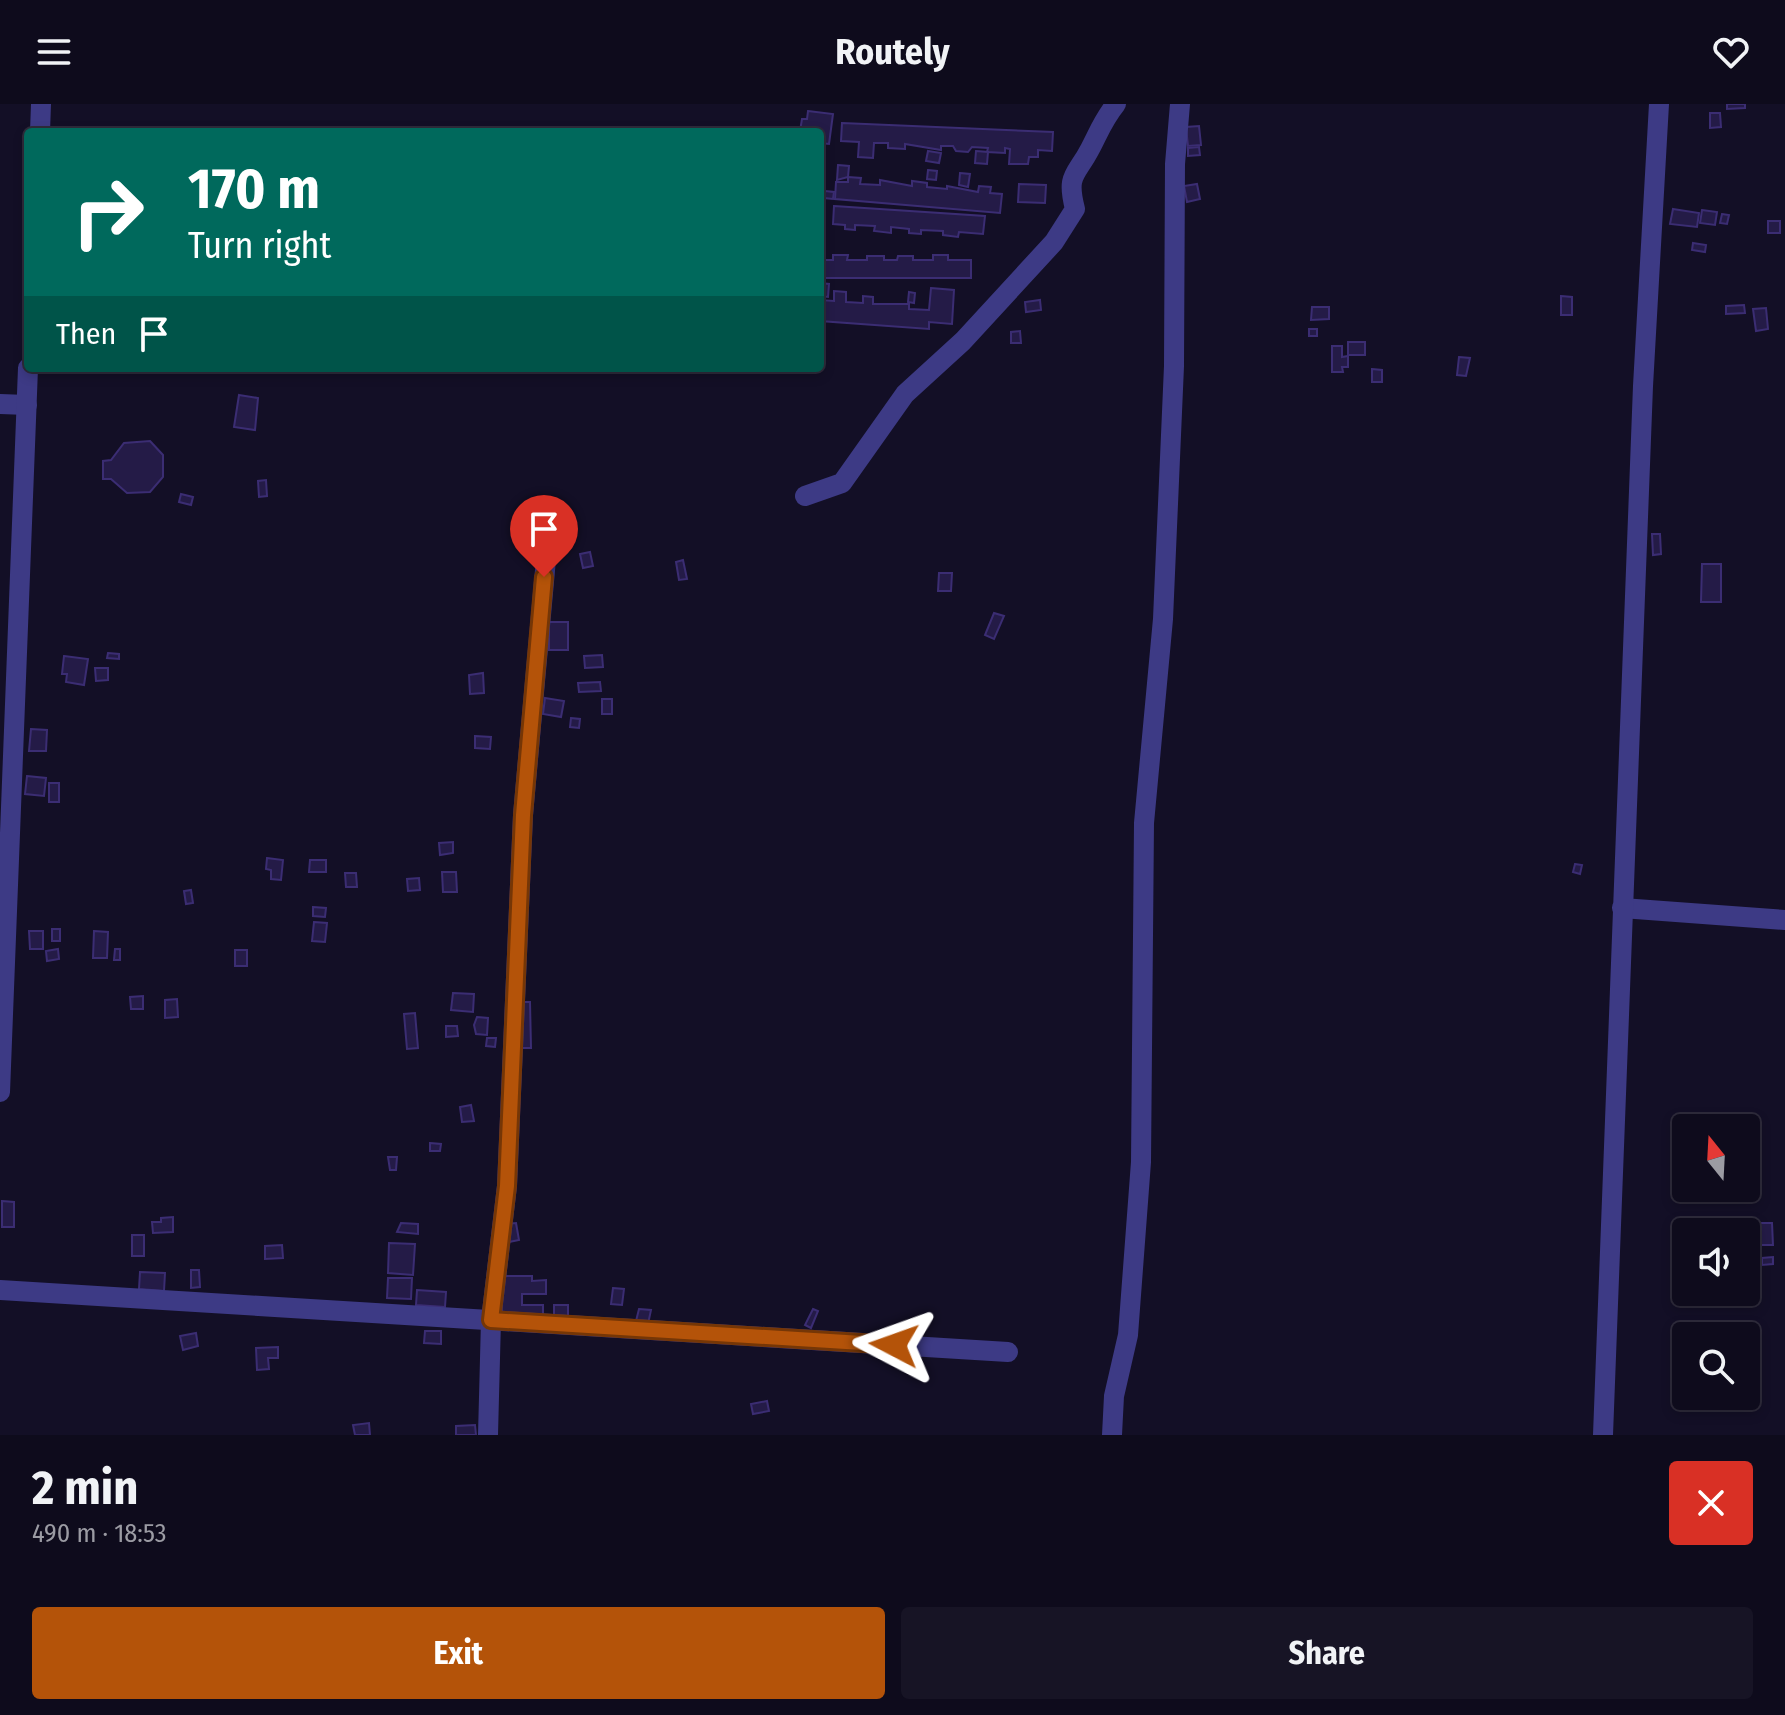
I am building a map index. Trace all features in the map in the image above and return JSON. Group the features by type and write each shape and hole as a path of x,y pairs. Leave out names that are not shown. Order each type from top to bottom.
{"street":[{"path":"40,128 41,104"},
{"path":"805,496 842,483 905,394 963,341 1054,242 1075,209 1071,192 1073,176 1089,152 1100,125 1116,104"},
{"path":"1112,1435 1114,1396 1128,1335 1141,1162 1144,823 1163,619 1174,366 1175,164 1180,104"},
{"path":"1603,1435 1643,386 1659,104"},
{"path":"0,1092 28,372"},
{"path":"0,404 27,405"},
{"path":"488,1435 491,1320 507,1186 523,815 547,548"},
{"path":"1622,908 1785,920"},
{"path":"0,1290 1008,1352"}],"building":[{"path":"1727,104 1745,104 1745,108 1727,109"},
{"path":"808,111 833,114 829,144 824,143 824,128 800,128 802,119 807,119"},
{"path":"1710,113 1720,113 1721,127 1710,128"},
{"path":"842,123 1053,132 1052,151 1038,150 1038,157 1029,157 1028,164 1009,164 1010,149 1005,148 1005,153 972,147 968,152 956,151 953,146 941,146 941,150 905,144 905,149 888,148 888,143 874,143 873,158 858,157 859,142 841,141"},
{"path":"1199,126 1201,145 1188,146 1186,127"},
{"path":"1199,147 1200,155 1188,156 1188,148"},
{"path":"928,151 941,153 939,163 926,161"},
{"path":"976,151 988,152 987,164 975,163"},
{"path":"838,165 849,166 848,177 837,180"},
{"path":"928,170 937,171 936,180 927,179"},
{"path":"960,173 970,174 968,187 959,185"},
{"path":"848,177 861,178 860,184 880,185 880,180 912,186 912,181 927,183 927,187 947,189 947,186 978,192 979,186 991,187 990,193 1002,194 1000,213 835,199 836,182 848,182"},
{"path":"1019,184 1046,185 1045,203 1018,202"},
{"path":"1197,184 1200,199 1187,202 1184,186"},
{"path":"825,191 834,192 833,199 824,198"},
{"path":"834,206 985,216 983,234 959,232 958,237 943,235 943,231 921,230 921,234 891,227 891,233 874,231 875,226 855,225 855,230 845,229 845,225 833,224"},
{"path":"1673,209 1699,213 1697,227 1670,224"},
{"path":"1702,210 1717,212 1715,225 1700,223"},
{"path":"1722,214 1729,215 1727,224 1720,223"},
{"path":"1768,221 1780,221 1780,233 1768,233"},
{"path":"1693,243 1706,245 1705,252 1692,250"},
{"path":"833,255 848,255 847,260 884,256 884,260 897,260 898,256 913,256 913,260 933,260 933,255 948,255 948,260 971,260 971,278 824,278 824,260 833,260"},
{"path":"824,283 829,284 828,297 824,296"},
{"path":"931,288 954,290 952,324 929,322 929,329 824,321 824,300 834,301 834,291 846,292 846,302 863,303 863,296 873,297 873,304 909,304 909,309 929,310"},
{"path":"909,292 915,293 914,303 908,302"},
{"path":"1561,296 1572,297 1572,315 1561,315"},
{"path":"1040,300 1041,310 1026,312 1025,302"},
{"path":"1744,305 1745,313 1726,314 1726,306"},
{"path":"1312,307 1329,307 1329,319 1311,320"},
{"path":"1766,308 1768,329 1756,331 1753,309"},
{"path":"1309,329 1317,329 1317,336 1309,336"},
{"path":"1020,331 1021,343 1011,343 1011,332"},
{"path":"1348,342 1365,342 1365,355 1348,355"},
{"path":"1332,346 1342,346 1342,357 1348,356 1348,367 1342,367 1343,372 1332,372"},
{"path":"1459,357 1470,358 1466,376 1457,375"},
{"path":"1372,369 1382,370 1382,382 1372,382"},
{"path":"239,395 258,398 255,430 234,427"},
{"path":"150,441 163,455 163,477 150,492 127,493 111,479 103,479 103,461 111,460 124,443"},
{"path":"266,480 267,496 259,497 258,481"},
{"path":"181,494 193,497 191,505 179,502"},
{"path":"1652,534 1660,534 1661,554 1653,555"},
{"path":"590,552 593,566 583,568 580,554"},
{"path":"683,560 687,579 679,580 676,562"},
{"path":"1702,564 1721,564 1721,602 1701,602"},
{"path":"939,573 952,573 951,591 938,591"},
{"path":"994,613 1004,616 994,639 985,635"},
{"path":"549,622 568,622 568,650 549,650"},
{"path":"108,653 119,654 119,659 107,658"},
{"path":"602,655 603,667 585,668 584,656"},
{"path":"64,656 88,659 84,685 66,682 67,674 62,674"},
{"path":"95,668 108,668 108,680 96,681"},
{"path":"483,673 484,693 470,694 469,675"},
{"path":"600,682 601,691 579,692 578,683"},
{"path":"545,698 564,701 561,717 543,714"},
{"path":"602,699 612,699 612,714 602,714"},
{"path":"571,718 580,719 579,728 570,727"},
{"path":"31,729 47,730 46,751 29,751"},
{"path":"475,736 491,737 490,749 475,748"},
{"path":"27,776 46,778 44,796 25,794"},
{"path":"49,783 59,783 59,802 49,802"},
{"path":"453,842 453,853 440,855 439,843"},
{"path":"267,858 283,860 281,880 271,879 271,870 266,869"},
{"path":"310,860 326,860 326,872 309,872"},
{"path":"1575,864 1582,865 1580,874 1573,872"},
{"path":"442,872 456,872 457,892 443,892"},
{"path":"345,873 356,873 357,887 346,887"},
{"path":"419,878 420,890 408,891 407,879"},
{"path":"191,890 193,903 186,904 184,891"},
{"path":"313,907 326,908 325,917 313,916"},
{"path":"314,922 327,923 325,942 312,941"},
{"path":"52,929 60,929 60,941 52,941"},
{"path":"29,931 43,931 43,949 30,949"},
{"path":"94,931 108,932 107,958 93,958"},
{"path":"58,949 59,959 47,961 46,951"},
{"path":"115,949 120,949 120,960 114,960"},
{"path":"235,950 247,950 247,966 235,966"},
{"path":"453,993 474,994 473,1012 451,1010"},
{"path":"143,996 143,1009 131,1009 130,997"},
{"path":"177,999 178,1017 165,1018 165,1000"},
{"path":"518,1002 530,1002 531,1048 517,1048"},
{"path":"415,1013 418,1048 407,1049 404,1014"},
{"path":"477,1017 488,1018 487,1035 476,1034 474,1025"},
{"path":"446,1026 457,1026 458,1036 446,1037"},
{"path":"487,1038 496,1038 495,1047 486,1046"},
{"path":"471,1105 474,1121 462,1122 460,1107"},
{"path":"430,1143 441,1144 440,1151 430,1151"},
{"path":"388,1157 397,1157 396,1170 390,1170"},
{"path":"2,1201 14,1202 14,1227 2,1227"},
{"path":"173,1217 173,1232 153,1233 152,1222"},
{"path":"401,1223 418,1224 418,1234 397,1232"},
{"path":"516,1223 519,1240 509,1242 506,1224"},
{"path":"1760,1223 1772,1223 1773,1245 1760,1245"},
{"path":"132,1235 144,1235 144,1256 132,1256"},
{"path":"389,1243 415,1244 413,1275 388,1273"},
{"path":"282,1245 283,1258 265,1259 265,1246"},
{"path":"1773,1257 1773,1264 1762,1265 1762,1258"},
{"path":"191,1270 199,1270 200,1287 191,1288"},
{"path":"140,1272 165,1273 164,1291 139,1289"},
{"path":"501,1276 532,1276 532,1281 546,1280 546,1294 522,1294 522,1305 543,1305 543,1317 502,1318"},
{"path":"388,1278 412,1278 411,1299 387,1298"},
{"path":"613,1288 624,1289 622,1305 611,1304"},
{"path":"417,1290 446,1292 445,1307 416,1305"},
{"path":"554,1305 568,1305 568,1317 554,1316"},
{"path":"639,1309 651,1310 648,1324 636,1321"},
{"path":"813,1309 818,1311 811,1328 805,1325"},
{"path":"425,1331 441,1331 441,1344 424,1343"},
{"path":"196,1333 198,1346 183,1350 180,1336"},
{"path":"278,1347 278,1358 268,1358 269,1369 257,1370 256,1348"},
{"path":"767,1401 769,1411 753,1414 751,1404"},
{"path":"369,1423 370,1435 355,1435 353,1425"},
{"path":"475,1425 476,1435 456,1435 456,1426"}],"route":[{"path":"544,577 523,815 507,1186 491,1320 894,1345"}]}
